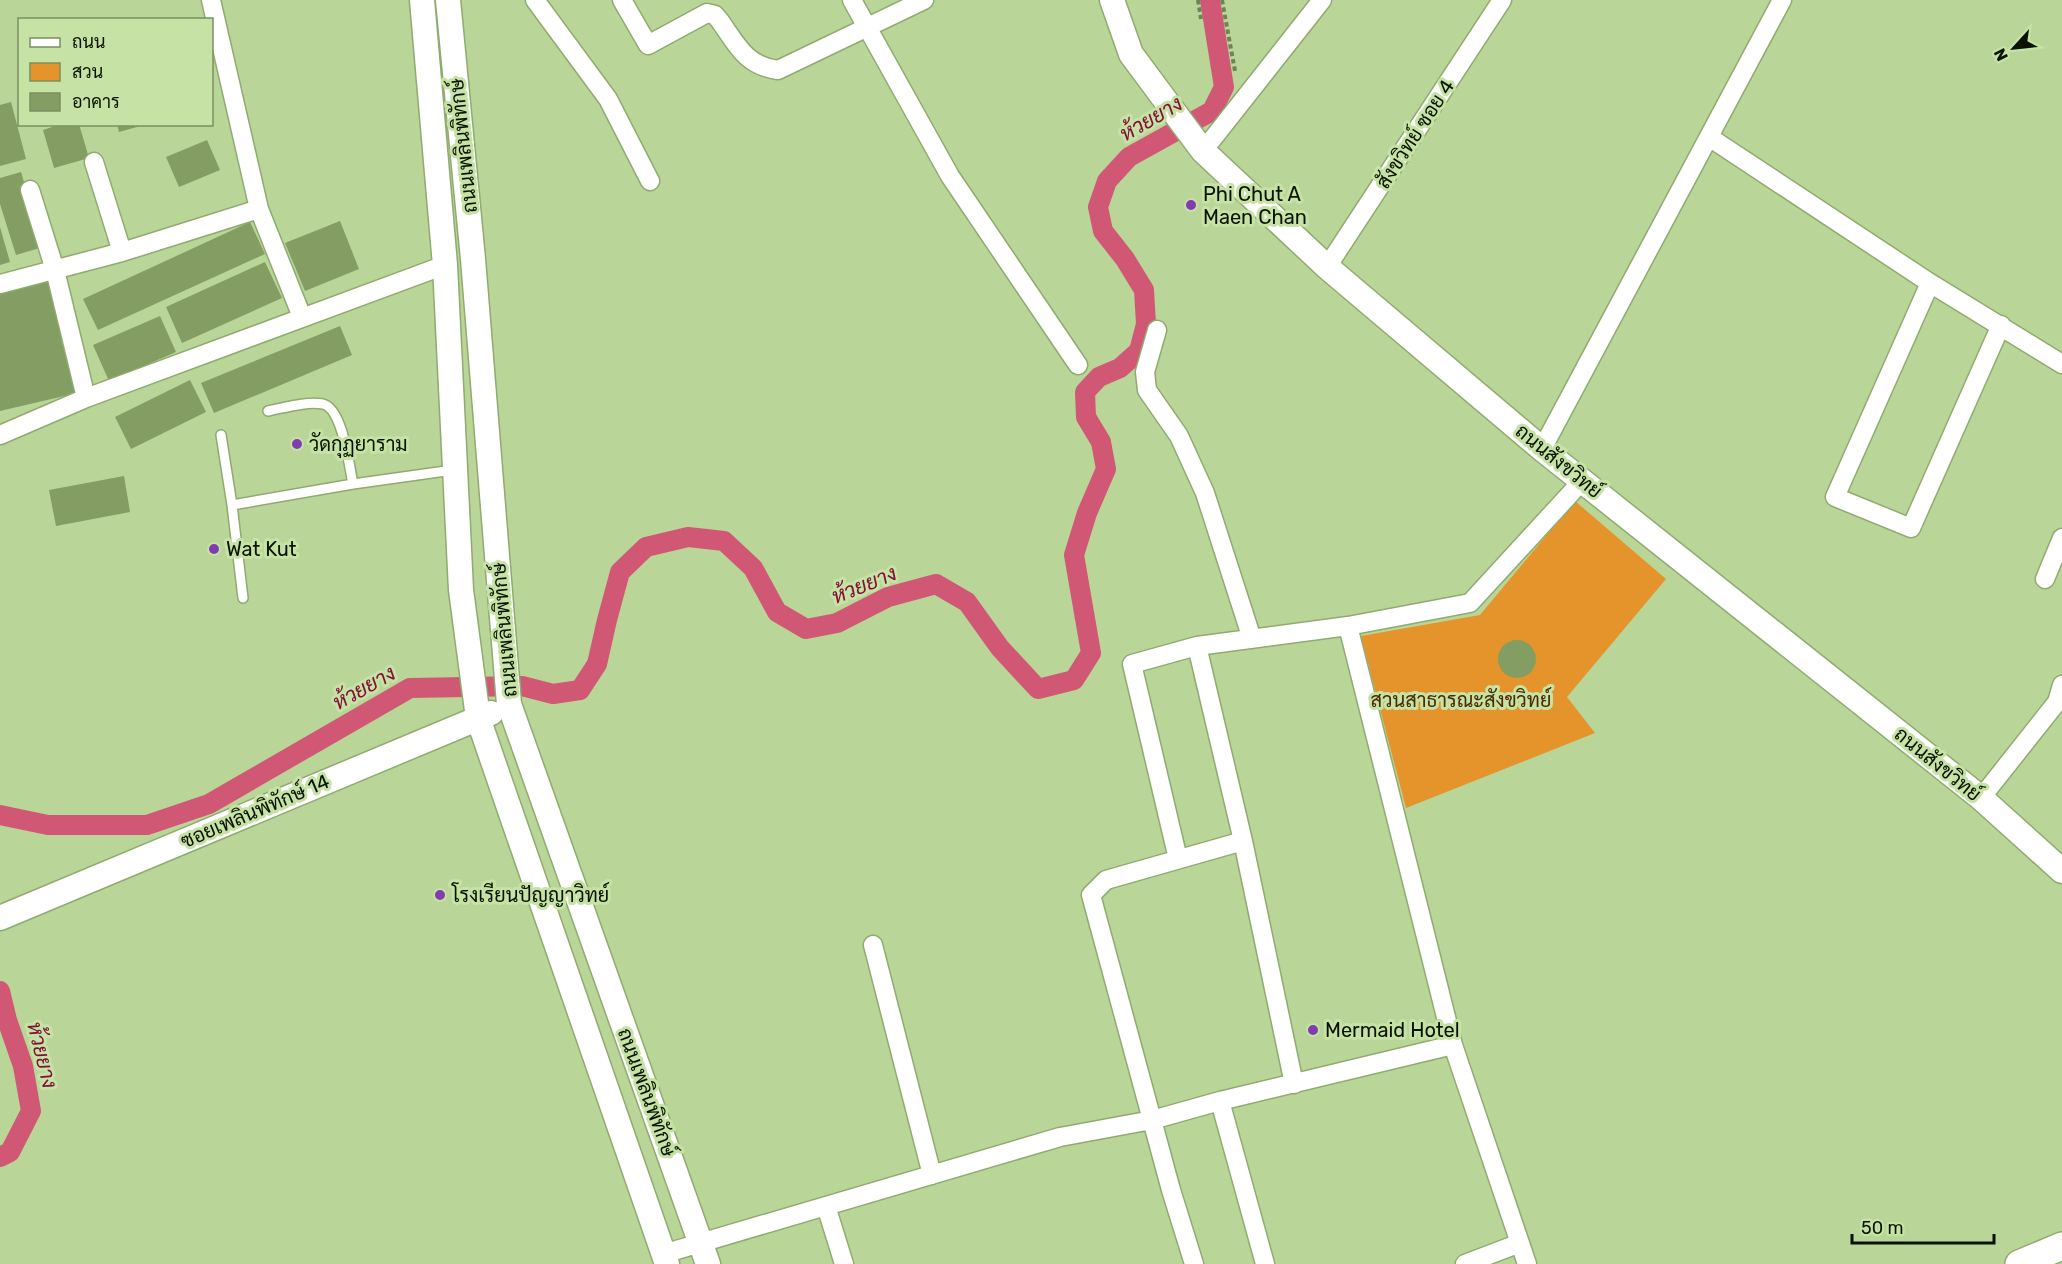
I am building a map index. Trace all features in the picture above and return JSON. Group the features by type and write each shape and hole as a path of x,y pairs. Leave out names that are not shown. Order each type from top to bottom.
{"main road":[{"name":"ถนนเพลินพิทักษ์","path":"422,0 445,265 461,590 478,718 665,1259"},
{"name":"ถนนเพลินพิทักษ์","path":"448,0 474,271 509,705 704,1253"},
{"name":"ถนนสังขวิทย์","path":"1112,0 1131,54 1203,151 1327,267 1542,448 1981,798 2062,871"},
{"name":"ซอยเพลินพิทักษ์ 14","path":"4,916 509,705"},
{"path":"2019,1264 2062,1246"}],"street":[{"path":"211,0 259,209 302,317"},
{"path":"535,0 608,99 650,181"},
{"path":"622,0 648,45 707,13 715,15 746,57 765,68 778,70 924,0"},
{"path":"852,0 950,176 1078,365"},
{"path":"1203,151 1322,0"},
{"name":"สังขวิทย์ ซอย 4","path":"1327,267 1502,0"},
{"path":"1542,448 1782,0"},
{"path":"1709,137 1930,283 2062,364"},
{"path":"94,162 122,252"},
{"path":"30,190 55,270 86,398"},
{"path":"0,284 122,252 259,209"},
{"path":"0,435 86,398 445,265"},
{"path":"1930,283 1835,497 1911,528 2001,325"},
{"path":"1157,330 1145,372 1147,390 1179,436 1205,493 1252,639"},
{"path":"1178,859 1132,664 1197,646 1348,626 1470,603 1583,480"},
{"path":"2044,579 2062,538"},
{"path":"1348,626 1453,1045 1527,1264"},
{"path":"1197,646 1243,842 1294,1084"},
{"path":"1981,798 2057,702 2062,685"},
{"path":"1194,1264 1091,895 1106,880 1243,842"},
{"path":"873,945 932,1176"},
{"path":"665,1259 704,1253 826,1206 1060,1137 1152,1120 1220,1101 1453,1045"},
{"path":"1220,1101 1265,1264"},
{"path":"826,1206 844,1264"},
{"path":"1465,1264 1520,1243"}],"lane":[{"path":"268,411 313,404 326,405 335,413 341,429 353,484"},
{"path":"220,435 232,505 243,598"},
{"path":"232,505 353,484 455,470"}],"path":[{"path":"1198,0 1201,20"},
{"path":"1222,0 1234,71"}],"green space":[{"name":"สวนสาธารณะสังขวิทย์","path":"1575,501 1666,579 1567,697 1595,733 1406,808 1361,636 1480,615"}],"building":[{"path":"11,102 26,159 0,166 0,105"},
{"path":"55,126 80,126 89,158 54,168 43,130"},
{"path":"118,126 140,126 119,132"},
{"path":"207,140 220,170 179,187 166,157"},
{"path":"21,172 43,247 16,255 0,204 0,178"},
{"path":"340,221 359,269 305,291 285,243"},
{"path":"250,222 265,254 98,330 83,299"},
{"path":"0,227 10,262 0,265"},
{"path":"265,262 282,298 182,343 166,307"},
{"path":"49,281 77,393 0,411 0,293"},
{"path":"160,316 176,352 109,381 93,345"},
{"path":"340,326 352,355 214,413 201,383"},
{"path":"190,380 206,412 131,449 115,417"},
{"path":"124,476 130,512 56,526 49,490"},
{"path":"1517,640 1530,646 1536,659 1530,672 1517,678 1504,672 1498,659 1504,646"}],"waterway":[{"name":"ห้วยยาง","path":"0,815 48,825 147,825 209,804 410,688 522,686 553,694 580,690 597,664 620,572 646,547 688,537 724,541 753,568 777,612 806,629 837,623 888,597 936,584 967,602 1000,648 1038,689 1074,680 1091,653 1074,555 1087,513 1106,469 1101,442 1086,417 1085,392 1099,377 1120,368 1139,351 1146,324 1144,290 1125,259 1103,231 1098,207 1107,181 1129,157 1212,111 1224,87 1210,0"},
{"name":"ห้วยยาง","path":"0,991 7,1020 23,1066 31,1111 10,1152 0,1157"}],"place":[{"name":"Phi Chut A Maen Chan","path":"1191,205"},
{"name":"วัดกุฏยาราม","path":"297,444"},
{"name":"Wat Kut","path":"214,549"},
{"name":"โรงเรียนปัญญาวิทย์","path":"440,895"},
{"name":"Mermaid Hotel","path":"1313,1030"}]}
